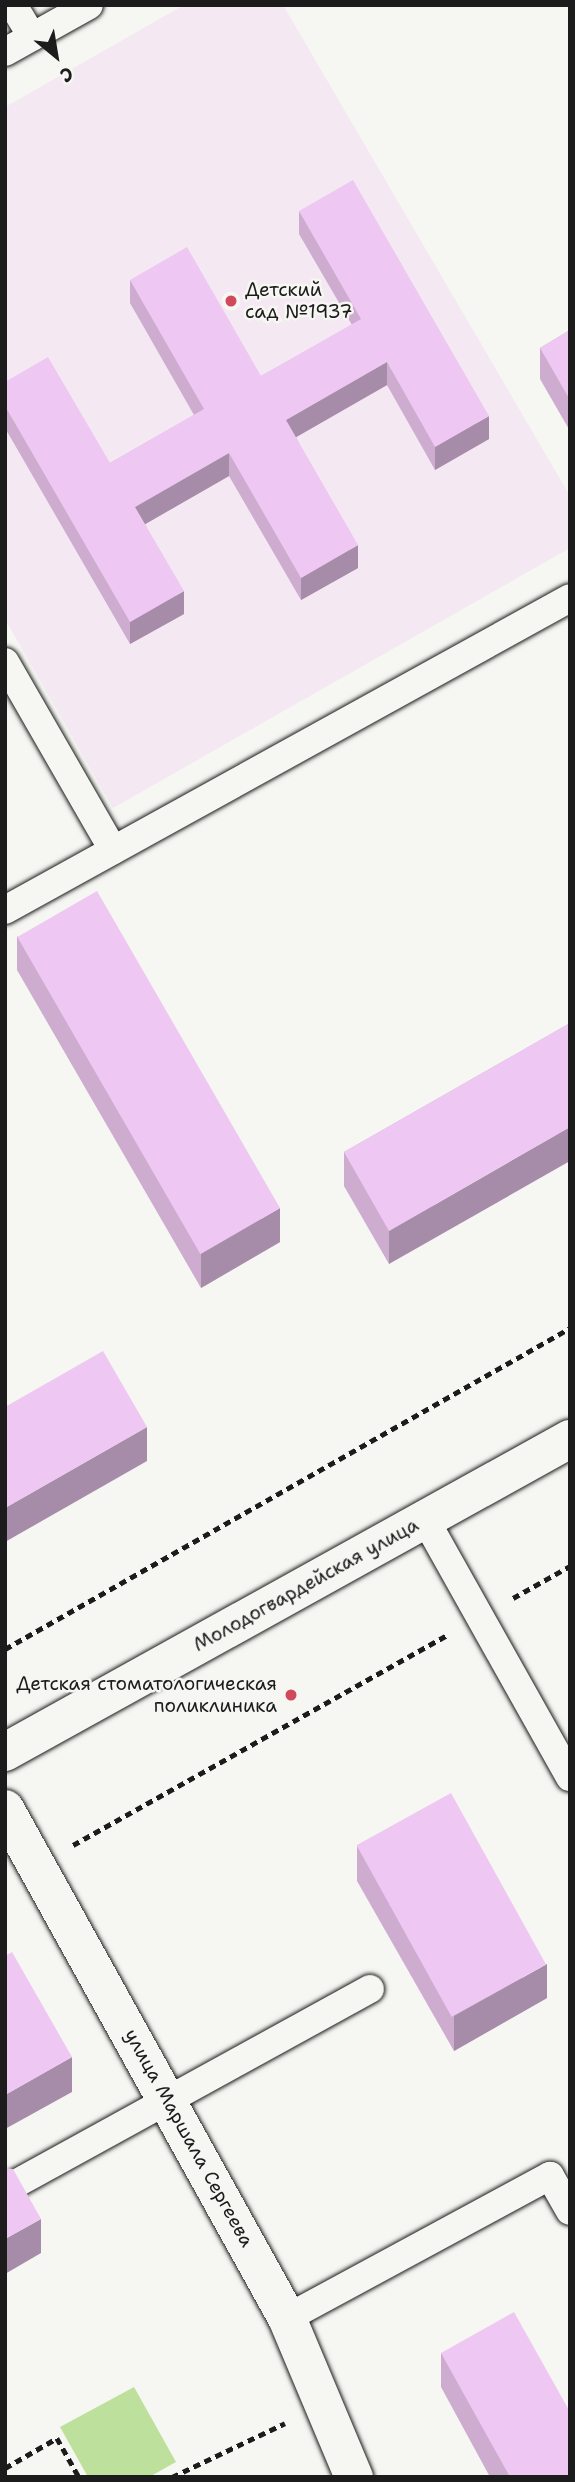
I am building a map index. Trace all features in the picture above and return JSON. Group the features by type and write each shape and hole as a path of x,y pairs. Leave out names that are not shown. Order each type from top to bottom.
{"street":[{"name":"Молодогвардейская улица","path":"5,1752 570,1439"},
{"name":"улица Маршала Сергеева","path":"5,1809 169,2100 287,2318 354,2477"}],"lane":[{"path":"13,5 32,37"},
{"path":"5,52 89,5"},
{"path":"5,910 570,598"},
{"path":"5,662 113,850"},
{"path":"425,1519 570,1777"},
{"path":"8,2188 370,1989"},
{"path":"287,2318 550,2176 570,2211"}],"path":[{"path":"5,1649 570,1328"},
{"path":"37,1866 570,1566"},
{"path":"172,2477 324,2404"},
{"path":"5,2468 57,2438 79,2477"}],"shaded area":[{"name":"Детский сад №1937","path":"184,5 283,5 570,496 570,548 113,808 5,619 5,107"}],"green space":[{"path":"134,2387 176,2462 149,2477 88,2477 60,2427"}],"building":[{"path":"353,180 489,416 435,447 387,362 286,420 358,545 301,578 229,453 135,507 184,591 130,622 5,406 5,382 48,357 110,463 204,409 130,280 187,247 261,376 361,319 299,211"},
{"path":"570,330 570,400 540,348"},
{"path":"97,891 280,1208 200,1254 17,937"},
{"path":"570,1023 570,1127 389,1231 344,1152"},
{"path":"103,1351 147,1427 5,1508 5,1407"},
{"path":"451,1793 546,1964 452,2017 357,1845"},
{"path":"12,1952 72,2057 5,2095 5,1956"},
{"path":"5,2168 13,2169 41,2219 5,2239"},
{"path":"514,2312 570,2412 570,2477 510,2477 441,2353"}],"place":[{"name":"Детский сад №1937","path":"231,301"},
{"name":"Детская стоматологическая поликлиника","path":"291,1695"}]}
